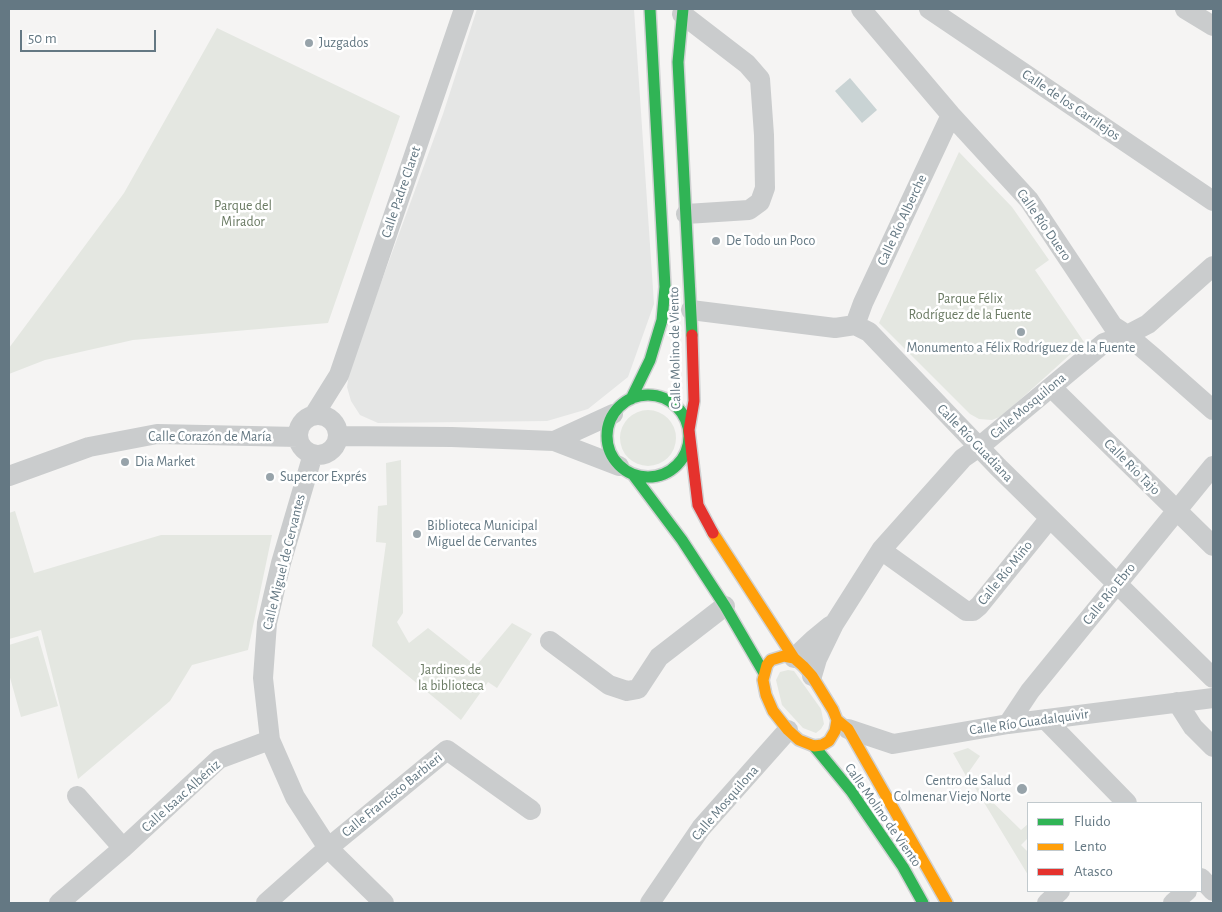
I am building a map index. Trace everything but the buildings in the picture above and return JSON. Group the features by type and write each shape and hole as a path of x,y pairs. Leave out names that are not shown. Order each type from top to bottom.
{"main road":[{"name":"Calle Molino de Viento","path":"630,398 650,360 662,320 665,287 650,9"},
{"name":"Calle Molino de Viento","path":"682,11 678,62 694,401 689,430 698,505 707,524 794,658 812,676 948,903"},
{"path":"626,471 646,478 658,477 669,472 679,464 686,454 689,442 689,430 686,419 680,410 668,400 652,395 641,395 630,398 621,405 613,414 608,424 606,435 610,452 682,540 725,606 764,673"},
{"path":"794,658 777,657 771,660 764,673 763,680 766,695 773,710 788,730 800,740 814,746 822,746 842,724"},
{"name":"Calle Molino de Viento","path":"814,746 851,791 903,867 923,903"}],"street":[{"name":"Calle Padre Claret","path":"314,415 339,375 464,9"},
{"name":"Calle Río Duero","path":"861,9 952,115 1029,200 1113,326 1127,335 1213,410"},
{"name":"Calle de los Carrilejos","path":"929,9 1213,201"},
{"path":"1186,9 1213,26"},
{"path":"682,11 747,64 760,79 765,188 760,202 749,210 686,214"},
{"name":"Calle Río Alberche","path":"855,325 863,303 952,115"},
{"name":"Calle Mosquilona","path":"812,676 817,659 834,624 881,550 963,458 979,447 1104,343 1127,335 1148,324 1213,266"},
{"path":"691,310 835,328 855,325"},
{"name":"Calle Río Guadiana","path":"855,325 869,332 979,447 1213,678"},
{"name":"Calle Padre Claret","path":"338,433 339,375"},
{"name":"Calle Río Tajo","path":"1051,387 1213,546"},
{"path":"554,441 613,414"},
{"path":"314,415 329,418 334,423 338,433 336,445 322,455 306,451 300,445 298,438 299,427 305,419 314,415"},
{"path":"338,433 554,441 626,471"},
{"name":"Calle Corazón de María","path":"9,476 89,447 157,434 298,438"},
{"name":"Calle Miguel de Cervantes","path":"313,454 281,562 267,623 263,678 270,740 295,797 328,848 384,903"},
{"name":"Calle Río Ebro","path":"1008,724 1030,691 1213,466"},
{"name":"Calle Río Miño","path":"881,550 966,611 973,611 1050,518"},
{"path":"550,641 609,685 627,691 638,688 659,657 725,606"},
{"name":"Calle Mosquilona","path":"794,658 834,624"},
{"name":"Calle Río Guadalquivir","path":"842,724 893,744 1008,724 1213,698"},
{"path":"1178,702 1193,727 1213,746"},
{"path":"1045,719 1127,802"},
{"name":"Calle Mosquilona","path":"650,903 701,828 788,730"},
{"name":"Calle Isaac Albéniz","path":"59,903 123,848 219,759 270,740"},
{"name":"Calle Francisco Barbieri","path":"328,848 446,750 531,810"},
{"path":"77,796 123,848"},
{"path":"266,903 328,848"},
{"path":"1047,903 1059,892"},
{"path":"1173,903 1188,892"}],"shaded area":[{"path":"477,9 634,9 654,304 628,377 588,409 547,421 378,423 360,415 351,401 347,387 350,367 443,114"},
{"path":"850,78 877,110 862,123 835,91"}],"green space":[{"name":"Parque del Mirador","path":"217,28 400,116 328,323 133,340 45,360 9,374 9,348 124,193"},
{"name":"Parque Félix Rodríguez de la Fuente","path":"959,152 1012,207 1049,260 1035,270 1084,342 1002,416 992,420 979,419 970,414 879,323"},
{"path":"648,410 659,412 668,418 674,427 676,438 674,449 668,458 659,464 648,466 637,464 628,458 622,449 620,438 622,427 628,418 637,412"},
{"name":"Jardines de la biblioteca","path":"401,460 403,613 397,622 409,643 428,628 476,666 512,623 532,634 497,688 488,682 461,720 372,646 386,543 376,542 378,506 387,505 386,463"},
{"path":"15,511 34,573 161,535 272,535 248,650 192,665 170,701 78,779 41,630 9,639 9,513"},
{"path":"38,636 58,706 21,717 9,674 9,645"},
{"path":"794,671 821,709 824,724 816,733 803,728 782,705 776,680 780,672"},
{"path":"968,748 980,756 966,776 953,753"},
{"path":"971,781 1021,830 1027,825 1027,839 1021,845 1027,851 1027,873"}],"traffic: fast":[{"path":"631,399 650,360 662,320 665,287 650,9"},
{"path":"683,9 678,62 692,335"},
{"path":"640,395 656,395 671,402 682,413 689,428 689,436 686,452 677,465 656,477 640,477 625,470 614,459 607,444 607,428 614,413 625,402 640,395"},
{"path":"634,476 682,540 725,606 764,673"},
{"path":"814,746 851,791 903,867 923,903"}],"traffic: slow":[{"path":"713,533 794,658"},
{"path":"784,656 794,658 803,666 812,676 833,710 837,720 835,731 829,741 822,745 814,746 799,740 788,730 773,711 766,695 763,680 767,665 771,660 784,656"},
{"path":"837,720 848,729 947,903"}],"traffic: jam":[{"path":"692,335 694,401 689,430 698,505 713,533"}],"place":[{"name":"Juzgados","path":"309,43"},
{"name":"De Todo un Poco","path":"716,241"},
{"name":"Monumento a Félix Rodríguez de la Fuente","path":"1021,332"},
{"name":"Dia Market","path":"125,462"},
{"name":"Supercor Exprés","path":"270,477"},
{"name":"Biblioteca Municipal Miguel de Cervantes","path":"417,534"},
{"name":"Centro de Salud Colmenar Viejo Norte","path":"1022,789"}]}
